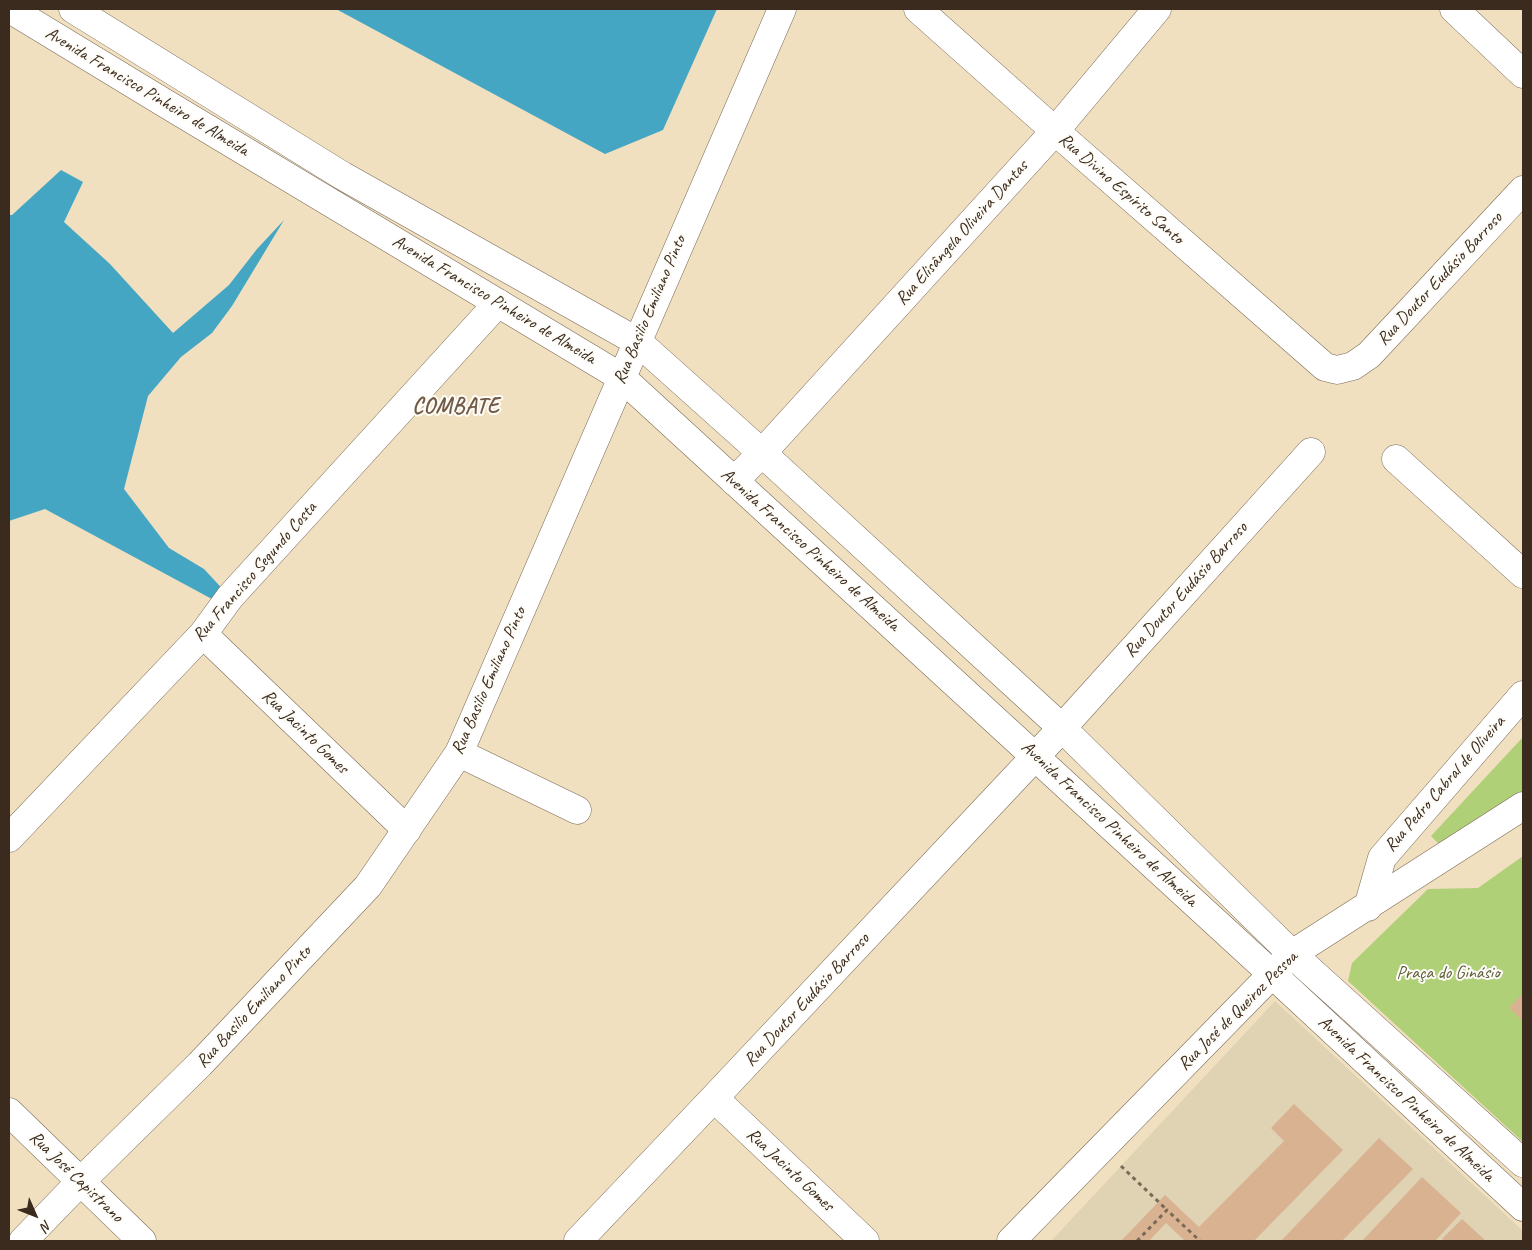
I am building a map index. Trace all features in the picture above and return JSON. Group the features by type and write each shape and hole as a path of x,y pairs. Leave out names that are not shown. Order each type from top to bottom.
{"main road":[{"name":"Avenida Francisco Pinheiro de Almeida","path":"10,9 622,377 1523,1207"},
{"name":"Avenida Francisco Pinheiro de Almeida","path":"71,9 343,176 638,342 1062,728 1292,954 1523,1163"},
{"path":"52,35 71,9"},
{"name":"Rua Basilio Emiliano Pinto","path":"23,1241 200,1064 368,886 459,753 782,9"},
{"name":"Rua Divino Espírito Santo","path":"918,9 1325,367"},
{"name":"Rua Elisângela Oliveira Dantas","path":"734,481 762,453 1055,131 1157,9"},
{"path":"1454,9 1523,74"},
{"name":"Rua Doutor Eudásio Barroso","path":"1325,367 1337,370 1353,366 1370,355 1523,190"},
{"path":"402,246 420,219"},
{"name":"Rua Francisco Segundo Costa","path":"9,838 203,634 223,605 498,303"},
{"name":"Rua Doutor Eudásio Barroso","path":"578,1241 1062,728 1311,452"},
{"path":"1396,460 1523,574"},
{"name":"Rua Jacinto Gomes","path":"203,634 406,830"},
{"name":"Rua Pedro Cabral de Oliveira","path":"1368,907 1382,858 1523,695"},
{"path":"459,753 577,810"},
{"name":"Rua José de Queiroz Pessoa","path":"1011,1241 1292,954 1523,806"},
{"name":"Rua Jacinto Gomes","path":"714,1098 865,1241"},
{"name":"Rua José Capistrano","path":"9,1112 142,1241"}],"path":[{"path":"1121,1166 1200,1241"},
{"path":"1137,1241 1167,1210"}],"shaded area":[{"path":"1275,1001 1523,1231 1523,1241 1051,1241"}],"green space":[{"path":"1523,737 1523,792 1441,846 1431,836"},
{"name":"Praça do Ginásio","path":"1523,856 1523,1142 1348,981 1352,963 1428,889 1478,888"}],"water":[{"path":"336,9 717,9 663,130 605,154"},
{"path":"61,170 83,182 64,222 110,264 173,333 229,285 257,249 284,220 232,306 212,333 181,357 148,396 124,489 169,548 204,569 230,597 223,605 45,509 9,521 9,215 12,215"}],"building":[{"path":"1523,993 1523,1021 1509,1008"},
{"path":"1294,1104 1343,1150 1254,1241 1185,1241 1166,1223 1149,1241 1121,1241 1165,1195 1199,1227 1284,1141 1271,1128"},
{"path":"1379,1138 1413,1169 1342,1241 1281,1241"},
{"path":"1422,1177 1461,1213 1435,1241 1362,1241"},
{"path":"1462,1219 1486,1241 1445,1241 1442,1239"}],"district":[{"name":"COMBATE","path":"456,407"}]}
